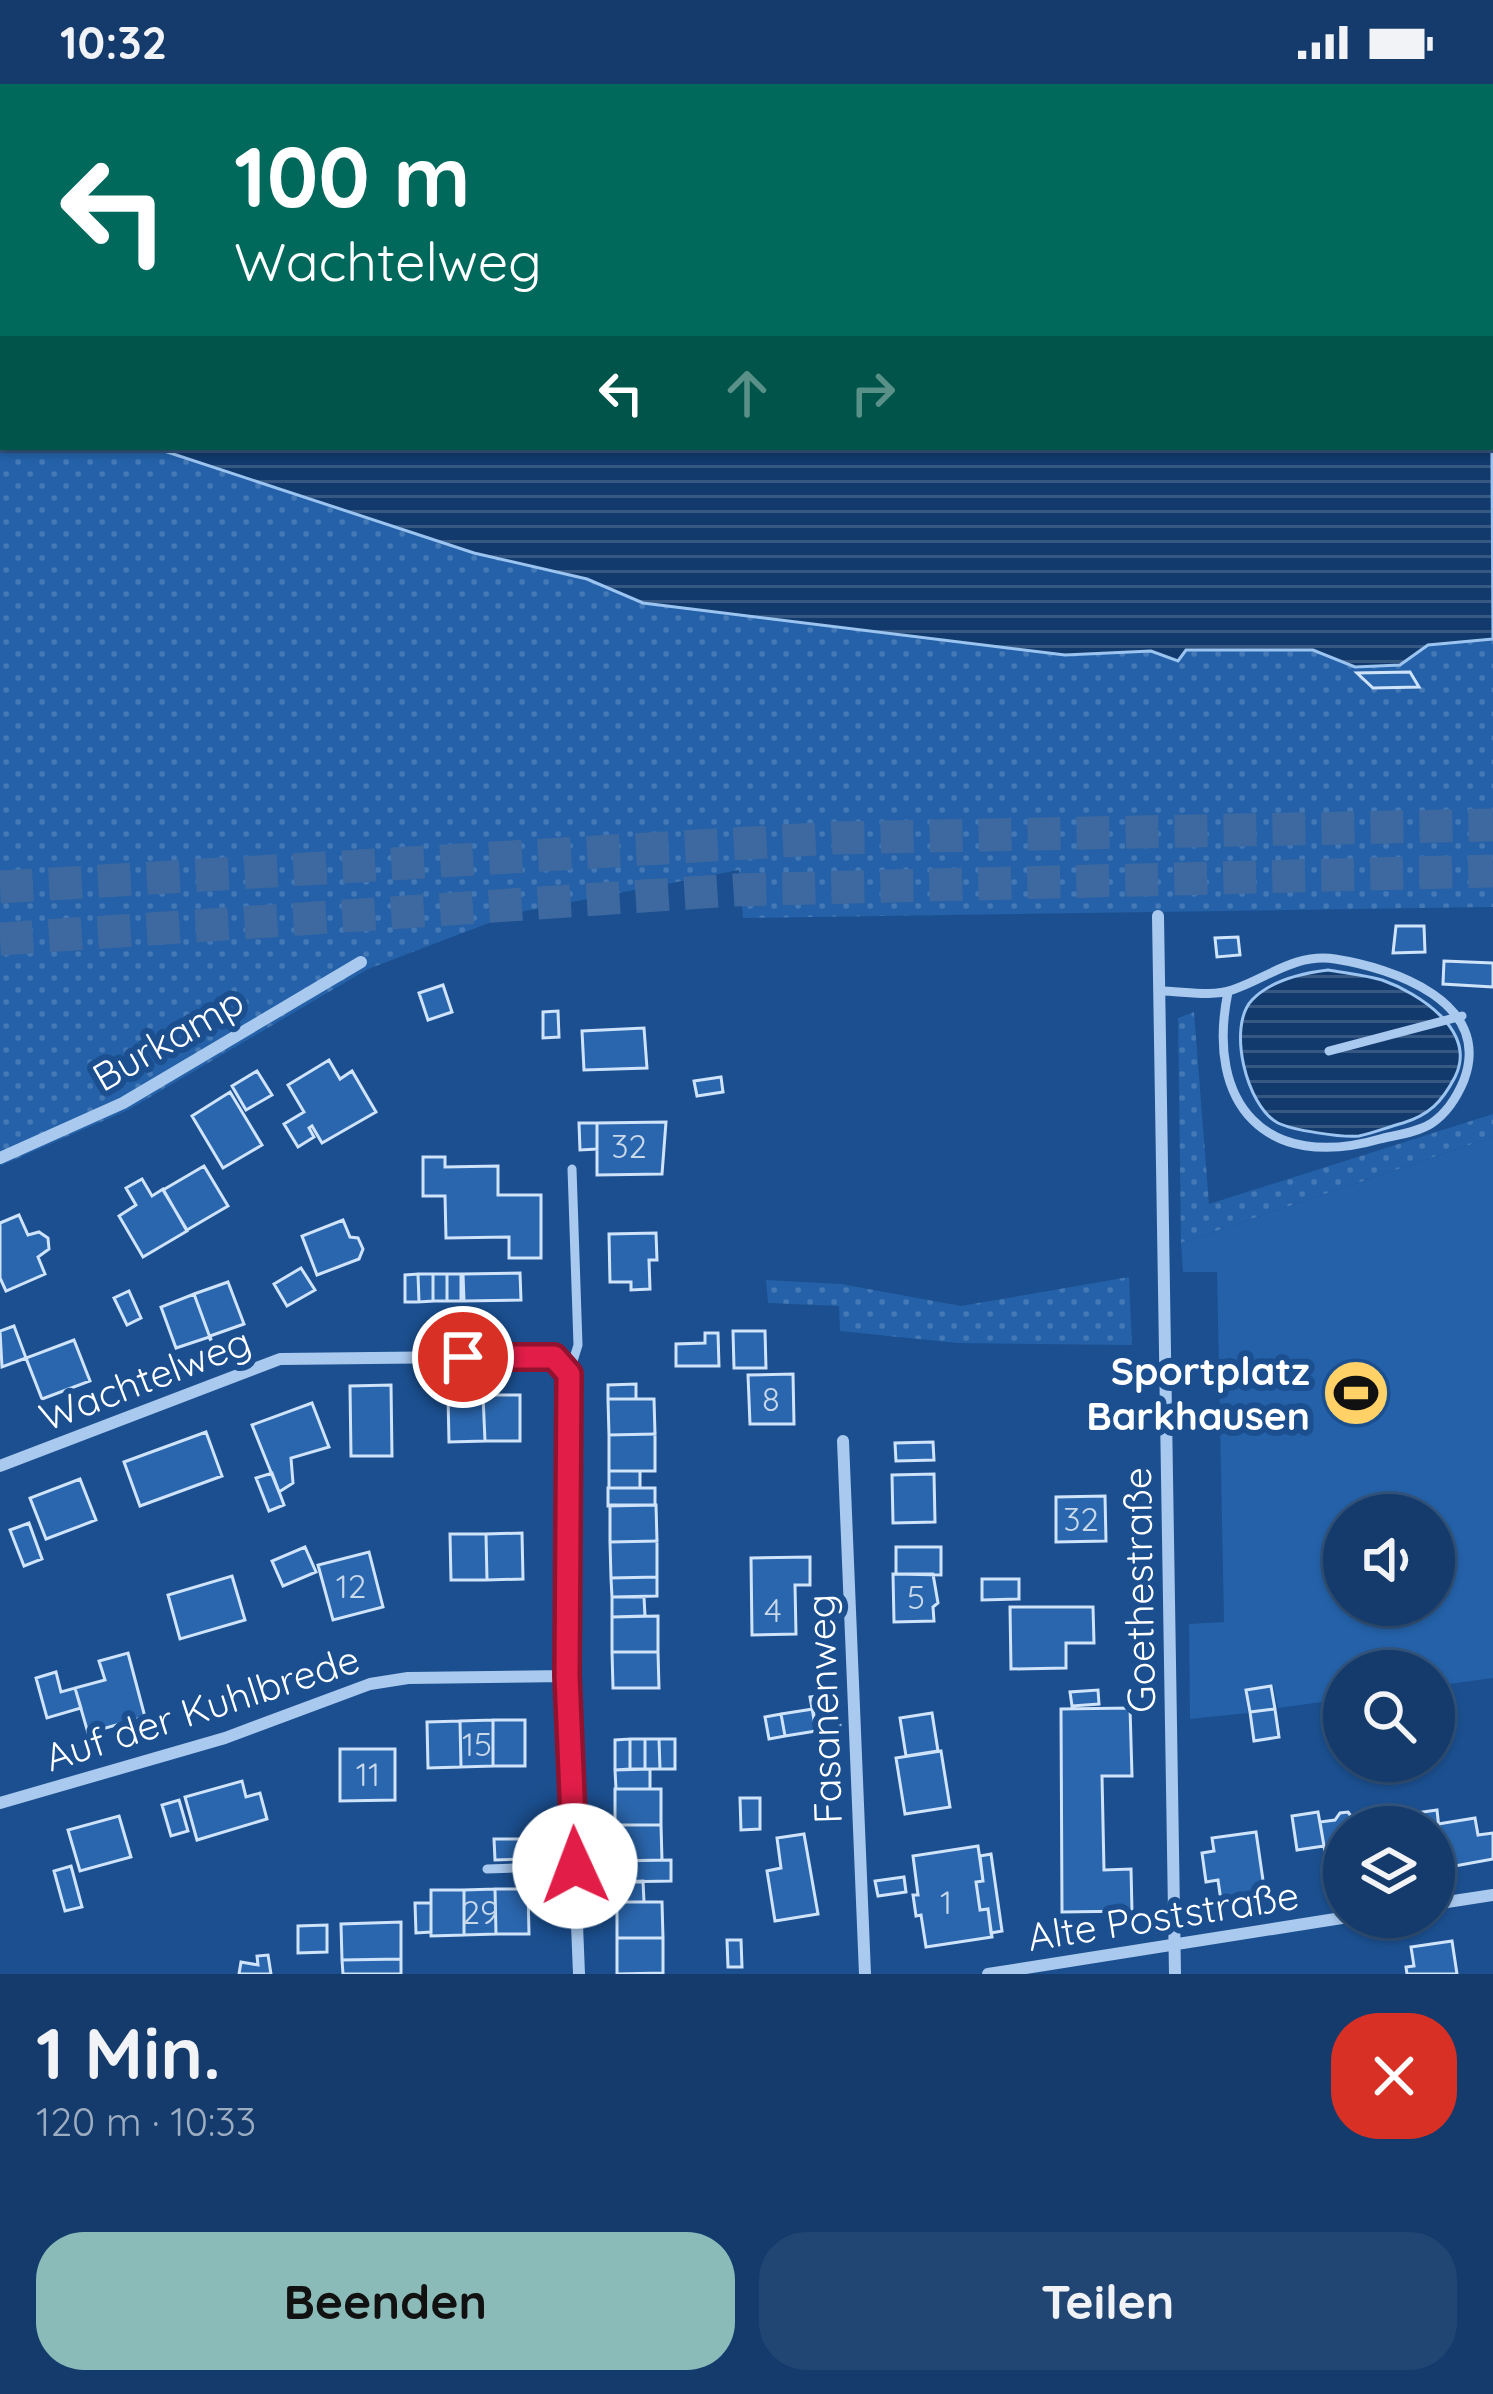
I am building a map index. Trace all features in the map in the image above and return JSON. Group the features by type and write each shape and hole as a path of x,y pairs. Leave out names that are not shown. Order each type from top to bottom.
{"street":[{"name":"Goethestraße","path":"1158,916 1174,1974"},
{"name":"Burkamp","path":"0,1158 123,1103 361,962"},
{"name":"Wachtelweg","path":"0,1466 280,1359 554,1357 569,1374"},
{"path":"569,1374 567,1676 579,1974"},
{"name":"Fasanenweg","path":"843,1441 865,1974"},
{"name":"Auf der Kuhlbrede","path":"0,1803 225,1738 370,1684 408,1678 567,1676"},
{"path":"1455,1900 1493,1894"},
{"name":"Alte Poststraße","path":"988,1974 1323,1921"}],"lane":[{"path":"1160,991 1228,992 1292,962 1328,958 1383,969 1424,986 1462,1016 1472,1037 1470,1068 1455,1102 1430,1125 1356,1146 1305,1147 1275,1139 1238,1106 1224,1067 1223,1018 1228,992"},
{"path":"1329,1051 1462,1016"},
{"path":"569,1374 578,1345 572,1169"},
{"path":"487,1869 575,1866"}],"green space":[{"path":"0,450 161,450 474,553 587,579 644,603 1065,655 1151,651 1177,661 1186,650 1313,650 1355,667 1400,665 1428,645 1493,639 1493,907 743,918 739,870 515,913 368,969 128,1110 0,1166"},
{"path":"1194,1012 1209,1204 1493,1114 1493,1137 1181,1243 1178,1018"},
{"name":"Sportplatz Barkhausen","path":"1493,1137 1493,1678 1455,1683 1455,1650 1323,1650 1323,1702 1278,1708 1273,1684 1245,1689 1248,1713 1190,1719 1189,1624 1224,1622 1217,1272 1183,1272 1181,1243"},
{"path":"1129,1277 1132,1345 957,1343 840,1331 839,1306 768,1303 766,1280 841,1284 961,1306"}],"shaded area":[{"path":"161,450 1492,450 1493,639 1428,645 1400,665 1355,667 1313,650 1186,650 1178,661 1151,651 1065,655 643,603 587,579 474,553"},
{"path":"1328,970 1397,986 1427,1004 1452,1030 1460,1060 1455,1077 1427,1112 1370,1133 1342,1136 1278,1123 1257,1100 1241,1046 1245,1012 1252,1000 1278,983"}],"building":[{"path":"1410,672 1419,687 1373,688 1357,673"},
{"path":"1396,926 1424,926 1425,952 1393,953"},
{"path":"1238,937 1240,955 1217,957 1215,938"},
{"path":"1444,961 1493,963 1493,987 1443,984"},
{"path":"443,985 452,1012 428,1020 419,993"},
{"path":"558,1011 559,1037 543,1038 543,1012"},
{"path":"644,1028 647,1068 584,1070 582,1031"},
{"path":"329,1060 340,1079 352,1071 376,1112 322,1143 312,1126 314,1137 298,1147 284,1124 304,1112 288,1085"},
{"path":"257,1071 272,1095 246,1110 232,1086"},
{"path":"721,1077 723,1092 697,1096 694,1081"},
{"path":"230,1092 262,1145 223,1168 192,1116"},
{"path":"666,1122 662,1174 597,1175 597,1123"},
{"path":"579,1123 597,1123 597,1149 580,1150"},
{"path":"423,1157 445,1157 445,1167 498,1166 498,1195 541,1195 541,1258 509,1258 509,1237 446,1238 445,1196 423,1196"},
{"path":"204,1166 228,1206 187,1230 163,1190"},
{"path":"142,1179 152,1196 163,1189 187,1231 143,1257 119,1216 136,1205 126,1188"},
{"path":"19,1215 28,1235 39,1232 48,1238 49,1249 38,1257 45,1274 6,1291 0,1278 0,1223"},
{"path":"343,1220 350,1237 358,1238 363,1249 359,1259 317,1275 302,1236"},
{"path":"656,1233 657,1260 649,1260 650,1289 631,1290 631,1282 610,1282 609,1234"},
{"path":"301,1268 315,1290 287,1306 274,1284"},
{"path":"520,1273 521,1300 464,1301 463,1274"},
{"path":"418,1274 419,1302 405,1302 405,1275"},
{"path":"418,1274 433,1274 433,1301 419,1302"},
{"path":"433,1274 447,1274 447,1301 433,1301"},
{"path":"447,1274 461,1274 461,1301 447,1301"},
{"path":"228,1282 244,1324 210,1336 212,1343 194,1294"},
{"path":"129,1291 141,1318 127,1325 114,1298"},
{"path":"194,1294 212,1343 209,1337 176,1348 161,1307"},
{"path":"14,1326 26,1358 2,1367 0,1331"},
{"path":"733,1331 765,1331 766,1368 734,1368"},
{"path":"705,1333 718,1333 719,1366 676,1366 676,1344 705,1343"},
{"path":"74,1340 90,1381 42,1399 26,1358"},
{"path":"793,1374 794,1424 750,1424 748,1375"},
{"path":"636,1384 636,1399 608,1399 608,1385"},
{"path":"391,1385 392,1456 351,1456 350,1386"},
{"path":"483,1395 485,1441 449,1442 448,1396"},
{"path":"483,1395 520,1395 520,1441 485,1441"},
{"path":"608,1399 654,1399 655,1434 609,1435"},
{"path":"312,1403 329,1447 291,1458 293,1483 279,1492 252,1425"},
{"path":"206,1432 222,1476 140,1506 124,1462"},
{"path":"655,1434 655,1471 609,1471 609,1435"},
{"path":"933,1442 934,1460 896,1461 895,1443"},
{"path":"609,1471 640,1471 640,1488 609,1488"},
{"path":"272,1473 284,1505 269,1511 256,1478"},
{"path":"934,1474 935,1522 893,1523 892,1475"},
{"path":"80,1479 96,1520 46,1539 30,1498"},
{"path":"608,1488 655,1488 655,1505 608,1506"},
{"path":"1105,1496 1106,1541 1056,1542 1056,1497"},
{"path":"610,1505 656,1505 657,1541 610,1542"},
{"path":"29,1523 42,1559 24,1566 10,1530"},
{"path":"522,1533 523,1579 487,1580 486,1534"},
{"path":"450,1534 486,1534 487,1580 451,1580"},
{"path":"657,1541 657,1577 611,1578 610,1542"},
{"path":"305,1547 316,1572 283,1586 272,1561"},
{"path":"896,1547 941,1547 941,1575 896,1574"},
{"path":"369,1552 383,1607 333,1620 318,1565"},
{"path":"810,1557 810,1585 795,1585 796,1634 752,1635 751,1558"},
{"path":"893,1574 933,1574 938,1603 933,1607 934,1621 894,1622"},
{"path":"232,1576 245,1620 180,1639 168,1595"},
{"path":"657,1577 657,1596 612,1597 611,1578"},
{"path":"982,1579 1019,1579 1019,1599 982,1600"},
{"path":"612,1597 644,1597 645,1616 612,1617"},
{"path":"1010,1607 1093,1607 1094,1643 1066,1643 1066,1668 1011,1669"},
{"path":"658,1616 658,1652 612,1652 612,1617"},
{"path":"612,1652 658,1652 659,1688 613,1688"},
{"path":"128,1653 145,1717 88,1733 75,1688 105,1680 99,1661"},
{"path":"56,1672 61,1692 75,1688 81,1708 47,1718 36,1678"},
{"path":"1271,1686 1275,1709 1250,1712 1246,1690"},
{"path":"1098,1690 1099,1704 1072,1706 1070,1692"},
{"path":"838,1693 840,1727 816,1731 810,1697"},
{"path":"1130,1708 1132,1776 1102,1776 1104,1870 1131,1869 1132,1911 1062,1912 1061,1709"},
{"path":"813,1709 816,1731 785,1736 781,1714"},
{"path":"1275,1709 1279,1737 1254,1741 1250,1712"},
{"path":"932,1713 938,1751 906,1756 900,1718"},
{"path":"781,1714 785,1736 769,1739 765,1717"},
{"path":"493,1720 493,1766 461,1767 460,1721"},
{"path":"493,1720 525,1720 525,1766 493,1766"},
{"path":"460,1721 461,1767 428,1768 427,1722"},
{"path":"630,1739 645,1739 645,1769 630,1769"},
{"path":"630,1739 630,1769 615,1770 615,1740"},
{"path":"645,1739 659,1739 660,1769 645,1769"},
{"path":"659,1739 675,1739 675,1769 660,1769"},
{"path":"340,1749 395,1749 395,1800 340,1801"},
{"path":"941,1751 950,1807 905,1814 896,1758"},
{"path":"650,1769 650,1789 616,1789 615,1770"},
{"path":"242,1781 246,1797 260,1793 267,1819 197,1840 185,1797"},
{"path":"615,1789 661,1789 661,1825 615,1825"},
{"path":"740,1798 760,1798 760,1829 741,1830"},
{"path":"179,1800 188,1831 171,1836 162,1805"},
{"path":"1318,1812 1323,1846 1297,1850 1292,1816"},
{"path":"119,1816 131,1857 80,1871 68,1830"},
{"path":"1475,1818 1478,1835 1493,1833 1493,1859 1455,1866 1455,1821"},
{"path":"615,1825 661,1825 662,1860 616,1861"},
{"path":"1256,1832 1265,1894 1221,1901 1218,1880 1206,1882 1202,1853 1214,1851 1212,1838"},
{"path":"804,1834 818,1914 775,1921 767,1871 781,1868 777,1838"},
{"path":"494,1839 524,1839 525,1859 495,1860"},
{"path":"978,1846 983,1881 976,1882 980,1910 988,1909 992,1937 926,1947 913,1895 918,1895 913,1856"},
{"path":"991,1854 1002,1931 991,1933 988,1909 980,1910 976,1882 983,1881 980,1856"},
{"path":"671,1860 671,1881 617,1882 616,1861"},
{"path":"71,1866 82,1907 65,1911 54,1871"},
{"path":"904,1877 906,1892 878,1896 875,1881"},
{"path":"643,1881 644,1902 618,1902 617,1882"},
{"path":"495,1889 528,1889 529,1934 496,1934"},
{"path":"495,1889 496,1934 464,1935 464,1890"},
{"path":"431,1890 464,1890 464,1935 431,1936"},
{"path":"617,1902 662,1902 663,1938 617,1938"},
{"path":"415,1903 431,1903 431,1932 416,1933"},
{"path":"401,1922 401,1959 342,1960 341,1924"},
{"path":"327,1925 327,1952 298,1953 298,1926"},
{"path":"617,1938 663,1938 663,1973 617,1974"},
{"path":"727,1940 741,1940 742,1967 728,1967"},
{"path":"1452,1941 1457,1974 1407,1974 1406,1967 1414,1966 1411,1947"},
{"path":"268,1955 271,1974 239,1974 241,1962 258,1965 257,1956"},
{"path":"401,1959 401,1974 343,1974 342,1960"}],"tunnel":[{"path":"0,887 834,838 1493,825"},
{"path":"0,939 734,890 1493,871"}],"place":[{"name":"Sportplatz Barkhausen","path":"1356,1393"}],"route":[{"path":"463,1357 554,1357 569,1374 567,1676 575,1866"}]}
